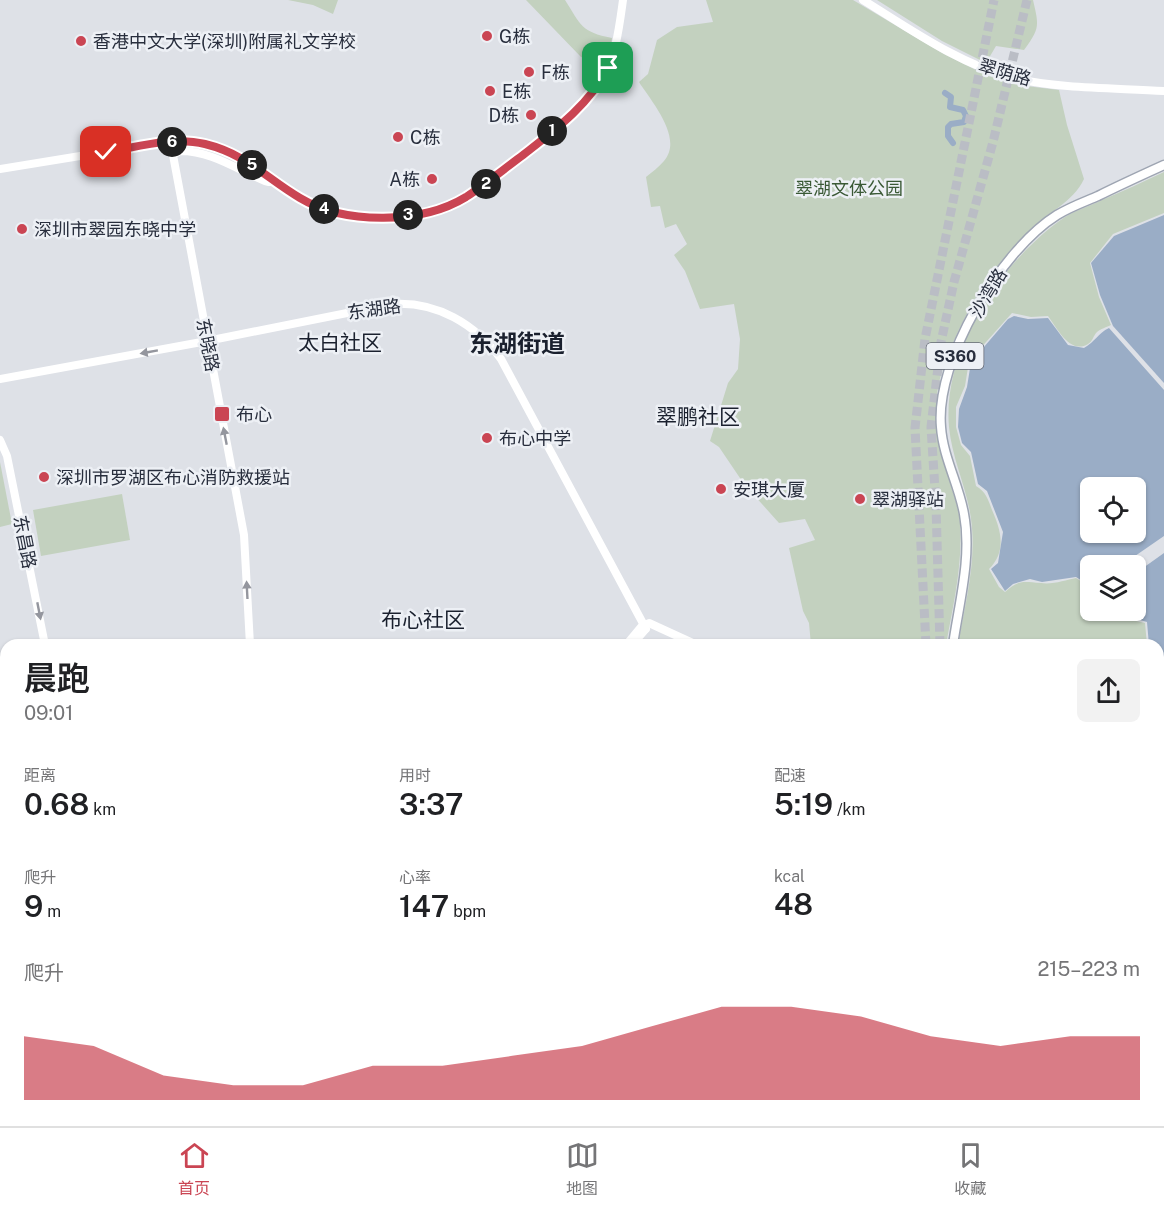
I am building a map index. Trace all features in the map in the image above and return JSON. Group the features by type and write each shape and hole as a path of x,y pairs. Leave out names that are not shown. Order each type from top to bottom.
{"main road":[{"name":"沙湾路","path":"954,639 965,567 966,531 961,497 943,441 941,415 945,381 966,331 993,280 1042,226 1075,206 1164,165"}],"street":[{"path":"0,169 159,143 203,143 245,160 300,198 327,210 355,216 397,216 428,212 454,204 479,188 565,121 591,95 601,82 614,52 622,0"},
{"name":"翠荫路","path":"863,0 945,50 995,73 1053,84 1164,91"},
{"name":"东晓路","path":"250,639 244,535 173,155 180,151 202,153 234,165 264,181 269,182 274,179"},
{"name":"东湖路","path":"0,378 207,341 392,304 412,304 451,315 483,338 501,359 645,627"},
{"name":"东昌路","path":"0,440 6,451 10,468 44,639"},
{"path":"632,639 645,627 652,625 684,639"},
{"path":"636,639 645,627"},
{"path":"645,627 672,639"}],"green space":[{"path":"288,0 338,0 333,14 313,5"},
{"path":"526,0 565,0 583,26 594,33 612,38 610,52 604,61 591,61 581,57"},
{"name":"翠湖文体公园","path":"706,0 853,0 942,53 988,76 1018,85 1059,90 1084,179 1067,201 1036,224 1015,245 991,275 953,342 937,391 938,434 958,512 961,539 957,585 947,639 810,639 809,623 803,611 789,548 815,540 805,519 779,523 744,484 719,447 710,441 728,383 738,369 740,339 734,304 700,309 685,271 674,255 687,244 676,224 665,228 660,206 651,207 646,177 664,161 669,152 670,142 664,120 639,82 648,74 657,40 677,27 713,22"},
{"path":"877,0 1033,0 1037,26 1024,50 996,46 986,63 942,41"},
{"path":"1164,172 1164,213 1113,234 1090,263 1099,297 1111,325 1098,331 1088,344 1075,346 1065,339 1048,316 1031,317 1012,313 969,361 965,386 956,407 956,427 961,445 970,456 976,486 988,499 1000,533 998,555 989,569 999,587 1005,592 1022,582 1050,583 1076,578 1080,581 1080,621 1145,623 1146,639 959,639 969,582 972,535 969,507 953,451 949,427 949,398 955,368 966,338 981,309 999,282 1042,235 1065,217"},
{"path":"0,462 12,524 0,527"},
{"path":"122,494 130,540 41,556 33,510"}],"water":[{"path":"1164,215 1164,383 1113,326 1100,295 1091,263 1114,236"},
{"path":"1014,316 1028,319 1048,318 1068,345 1084,348 1109,328 1164,390 1164,536 1136,555 1080,555 1080,580 1076,577 1042,582 1030,579 1013,584 1005,591 991,569 998,563 1003,532 987,491 978,484 971,452 962,443 958,427 959,409 967,387 971,362 1008,319"},
{"path":"1164,553 1164,639 1148,639 1147,622 1144,621 1146,621 1146,566"}],"waterway":[{"path":"945,93 951,97 950,107 963,110 966,116 964,122 951,124 948,127 948,136 953,143"}],"tunnel":[{"path":"926,639 915,428 925,339 994,0"},
{"path":"940,639 931,427 941,342 954,282 993,142 1027,0"}],"place":[{"name":"G栋","path":"487,36"},
{"name":"香港中文大学(深圳)附属礼文学校","path":"81,41"},
{"name":"F栋","path":"529,72"},
{"name":"E栋","path":"490,91"},
{"name":"D栋","path":"531,115"},
{"name":"C栋","path":"398,137"},
{"name":"A栋","path":"432,179"},
{"name":"深圳市翠园东晓中学","path":"22,229"},
{"name":"布心","path":"222,414"},
{"name":"布心中学","path":"487,438"},
{"name":"深圳市罗湖区布心消防救援站","path":"44,477"},
{"name":"安琪大厦","path":"721,489"},
{"name":"翠湖驿站","path":"860,499"}],"district":[{"name":"太白社区","path":"340,342"},
{"name":"东湖街道","path":"517,343"},
{"name":"翠鹏社区","path":"698,416"},
{"name":"布心社区","path":"423,619"}],"route":[{"path":"106,152 166,142 203,143 239,157 300,198 327,210 355,216 380,217 428,212 444,208 466,197 534,146 565,121 591,95 608,68"}]}
